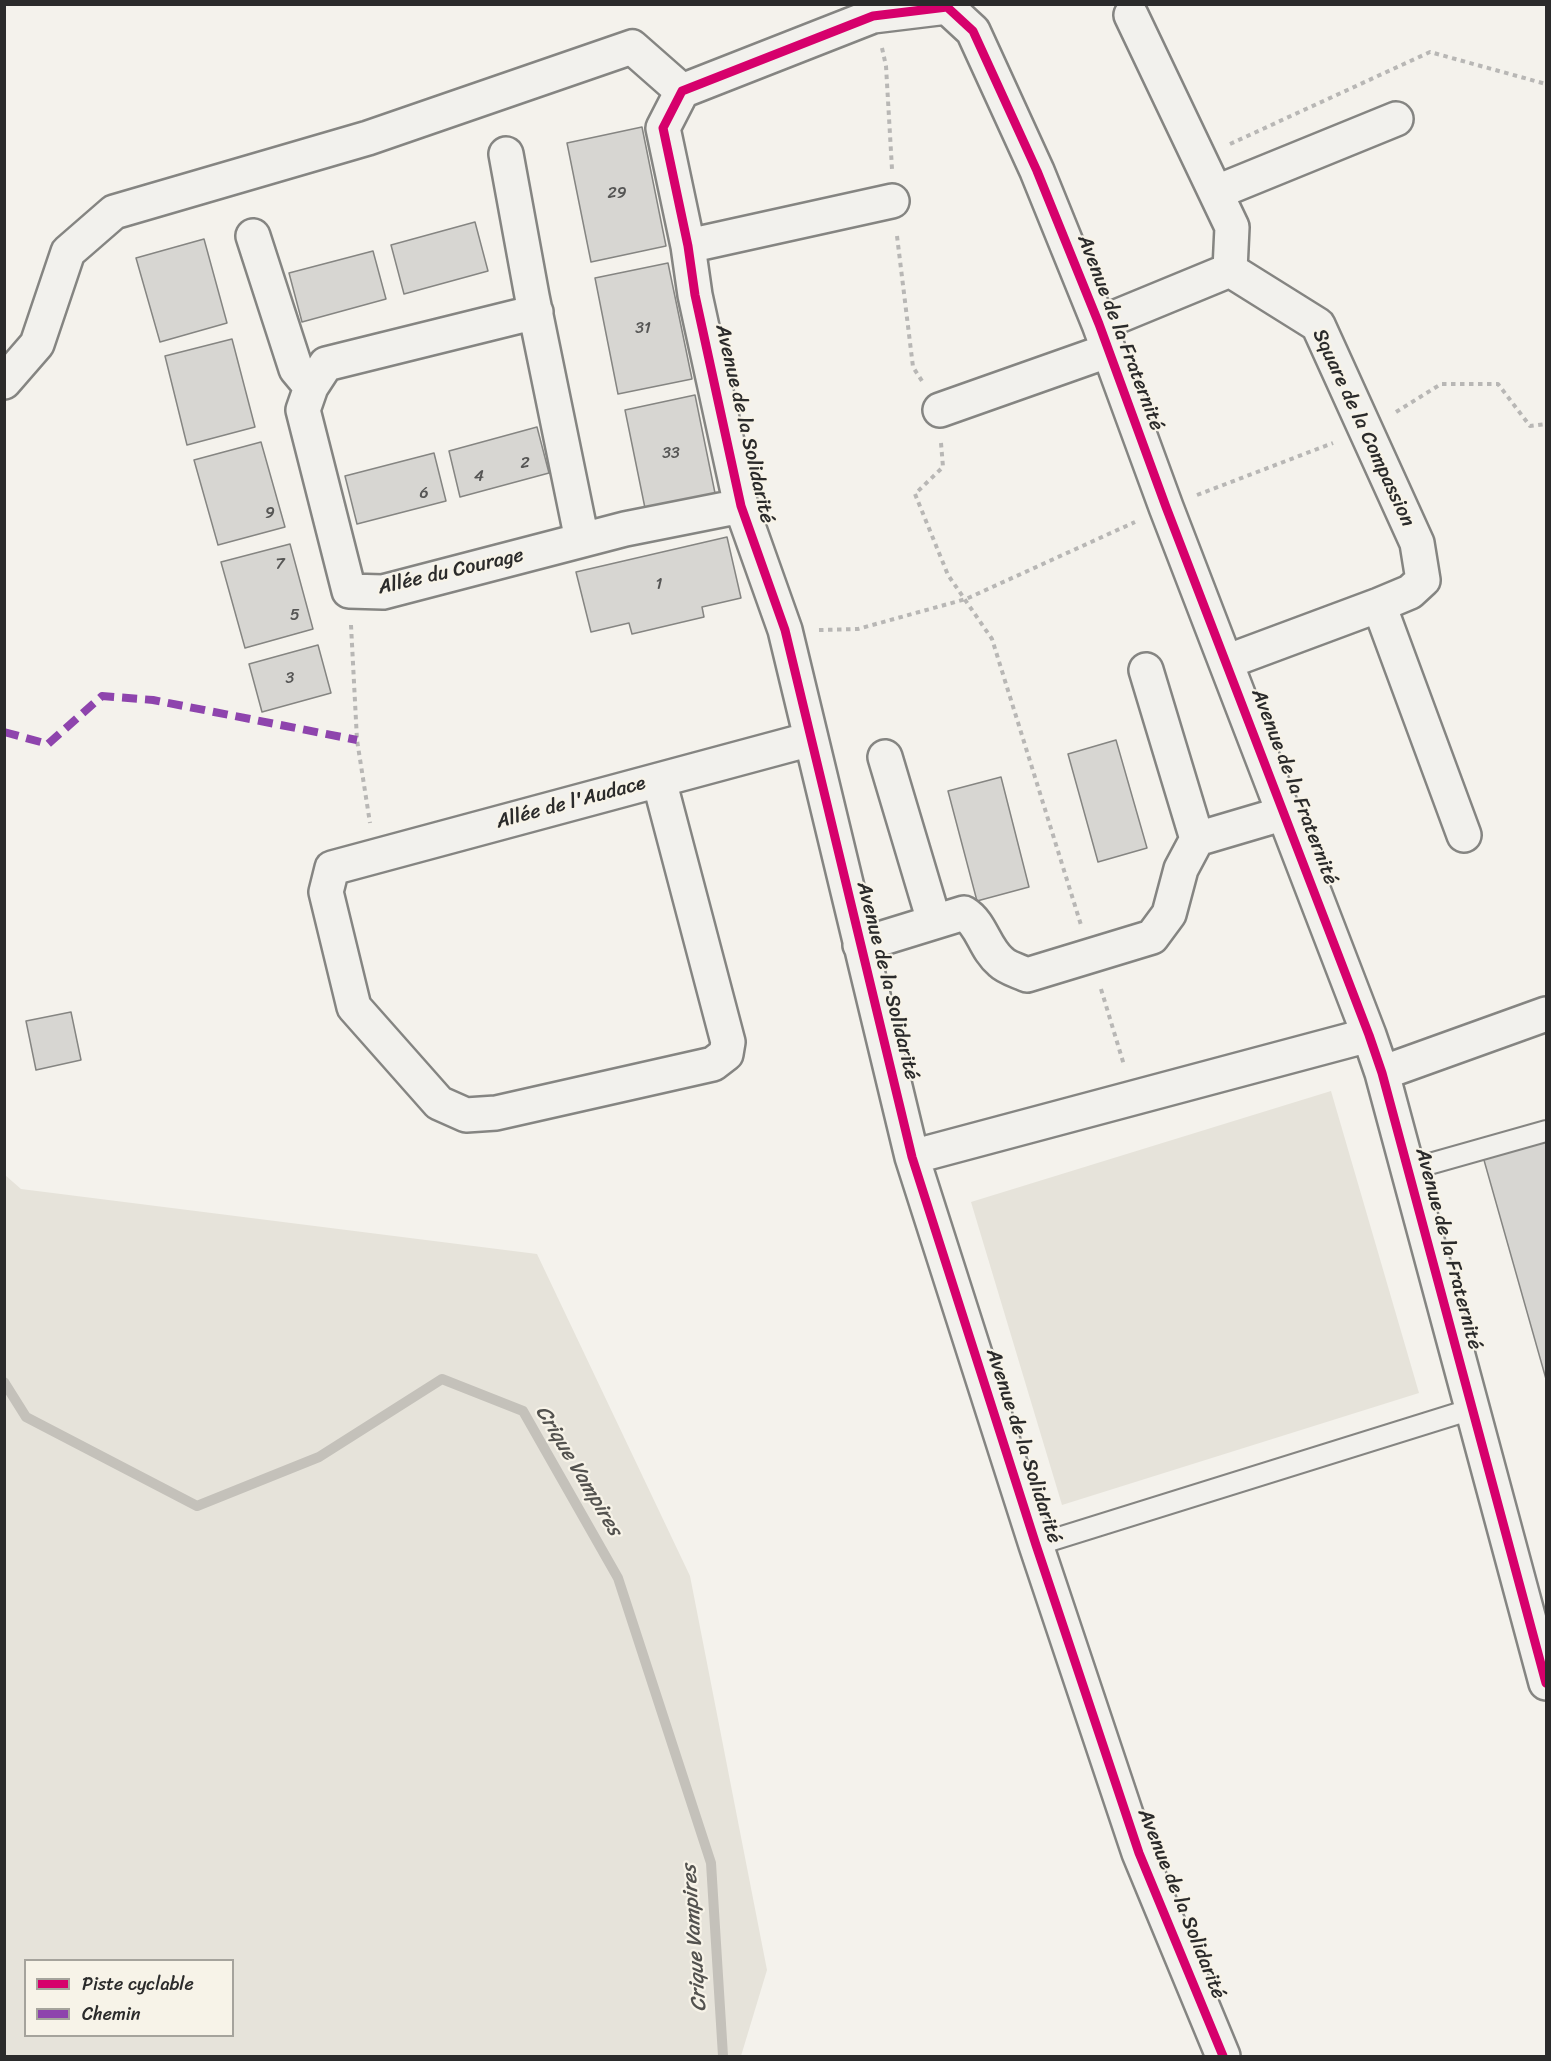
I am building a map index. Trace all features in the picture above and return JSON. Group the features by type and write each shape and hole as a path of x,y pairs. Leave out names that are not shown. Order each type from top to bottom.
{"street":[{"name":"Avenue de la Fraternité","path":"872,10 947,7 973,31 1037,171 1103,337 1382,1073 1546,1683"},
{"path":"4,382 37,345 68,252 114,212 368,138 632,47 682,91 872,10"},
{"path":"939,410 1103,337 1230,270 1232,227 1131,15"},
{"name":"Avenue de la Solidarité","path":"682,91 663,128 688,246 695,295 741,506 785,630 912,1157 1036,1545 1139,1853 1223,2056"},
{"path":"1217,192 1396,119"},
{"path":"506,154 582,540"},
{"path":"688,246 891,201"},
{"path":"253,236 296,369 311,387"},
{"name":"Square de la Compassion","path":"1226,662 1379,605 1410,592 1423,580 1417,543 1318,325 1230,270"},
{"path":"349,591 303,410 311,387 326,364 536,312"},
{"name":"Allée du Courage","path":"349,591 383,592 582,540 741,506"},
{"path":"1379,605 1464,835"},
{"path":"860,945 964,913 974,919 988,946 1001,963 1027,975 1152,937 1169,914 1181,869 1197,839 1146,670"},
{"name":"Allée de l'Audace","path":"659,780 728,1042 726,1054 713,1064 496,1113 466,1115 439,1103 354,1007 326,892 332,868 659,780 811,740"},
{"path":"885,757 934,921"},
{"path":"1197,839 1285,813"},
{"path":"1382,1073 1546,1014"},
{"path":"912,1157 1369,1035"}],"lane":[{"path":"1408,1170 1546,1131"},
{"path":"1036,1545 1472,1409"}],"path":[{"path":"872,10 886,66 891,201 913,367 939,410 943,467 915,494 948,575 992,639 1134,1097"},
{"path":"349,591 357,740 375,857"}],"shaded area":[{"path":"1331,1091 1419,1393 1062,1505 971,1202"},
{"path":"5,1175 21,1189 537,1254 690,1576 767,1970 741,2056 5,2056"}],"building":[{"path":"642,127 666,246 591,262 567,143"},
{"path":"475,222 488,271 404,294 391,245"},
{"path":"204,239 227,323 160,342 136,258"},
{"path":"373,251 386,299 302,322 289,273"},
{"path":"668,263 692,379 618,394 595,278"},
{"path":"232,339 255,427 187,445 165,356"},
{"path":"695,395 716,498 646,513 625,410"},
{"path":"537,427 549,473 460,497 449,451"},
{"path":"261,442 285,527 218,545 194,460"},
{"path":"434,453 446,501 357,524 345,476"},
{"path":"727,537 741,598 702,607 704,617 632,634 629,623 591,632 576,572"},
{"path":"290,544 313,629 245,648 221,562"},
{"path":"318,645 331,693 262,712 249,664"},
{"path":"1116,740 1147,848 1098,862 1068,754"},
{"path":"1001,777 1029,887 977,901 948,791"},
{"path":"71,1012 81,1060 36,1070 26,1021"},
{"path":"1546,1128 1546,1379 1480,1146"}],"waterway":[{"name":"Crique Vampires","path":"4,1382 26,1417 197,1506 319,1457 442,1379 523,1411 618,1578 711,1863 723,2056"}],"marked path":[{"path":"4,732 48,744 102,696 153,700 357,740"}],"cycle path":[{"path":"1223,2056 1139,1853 1036,1545 912,1157 785,630 741,506 695,295 688,246 663,128 682,91 873,16 947,7 973,31 1037,171 1099,324 1166,507 1369,1035 1382,1073 1546,1683"}]}
